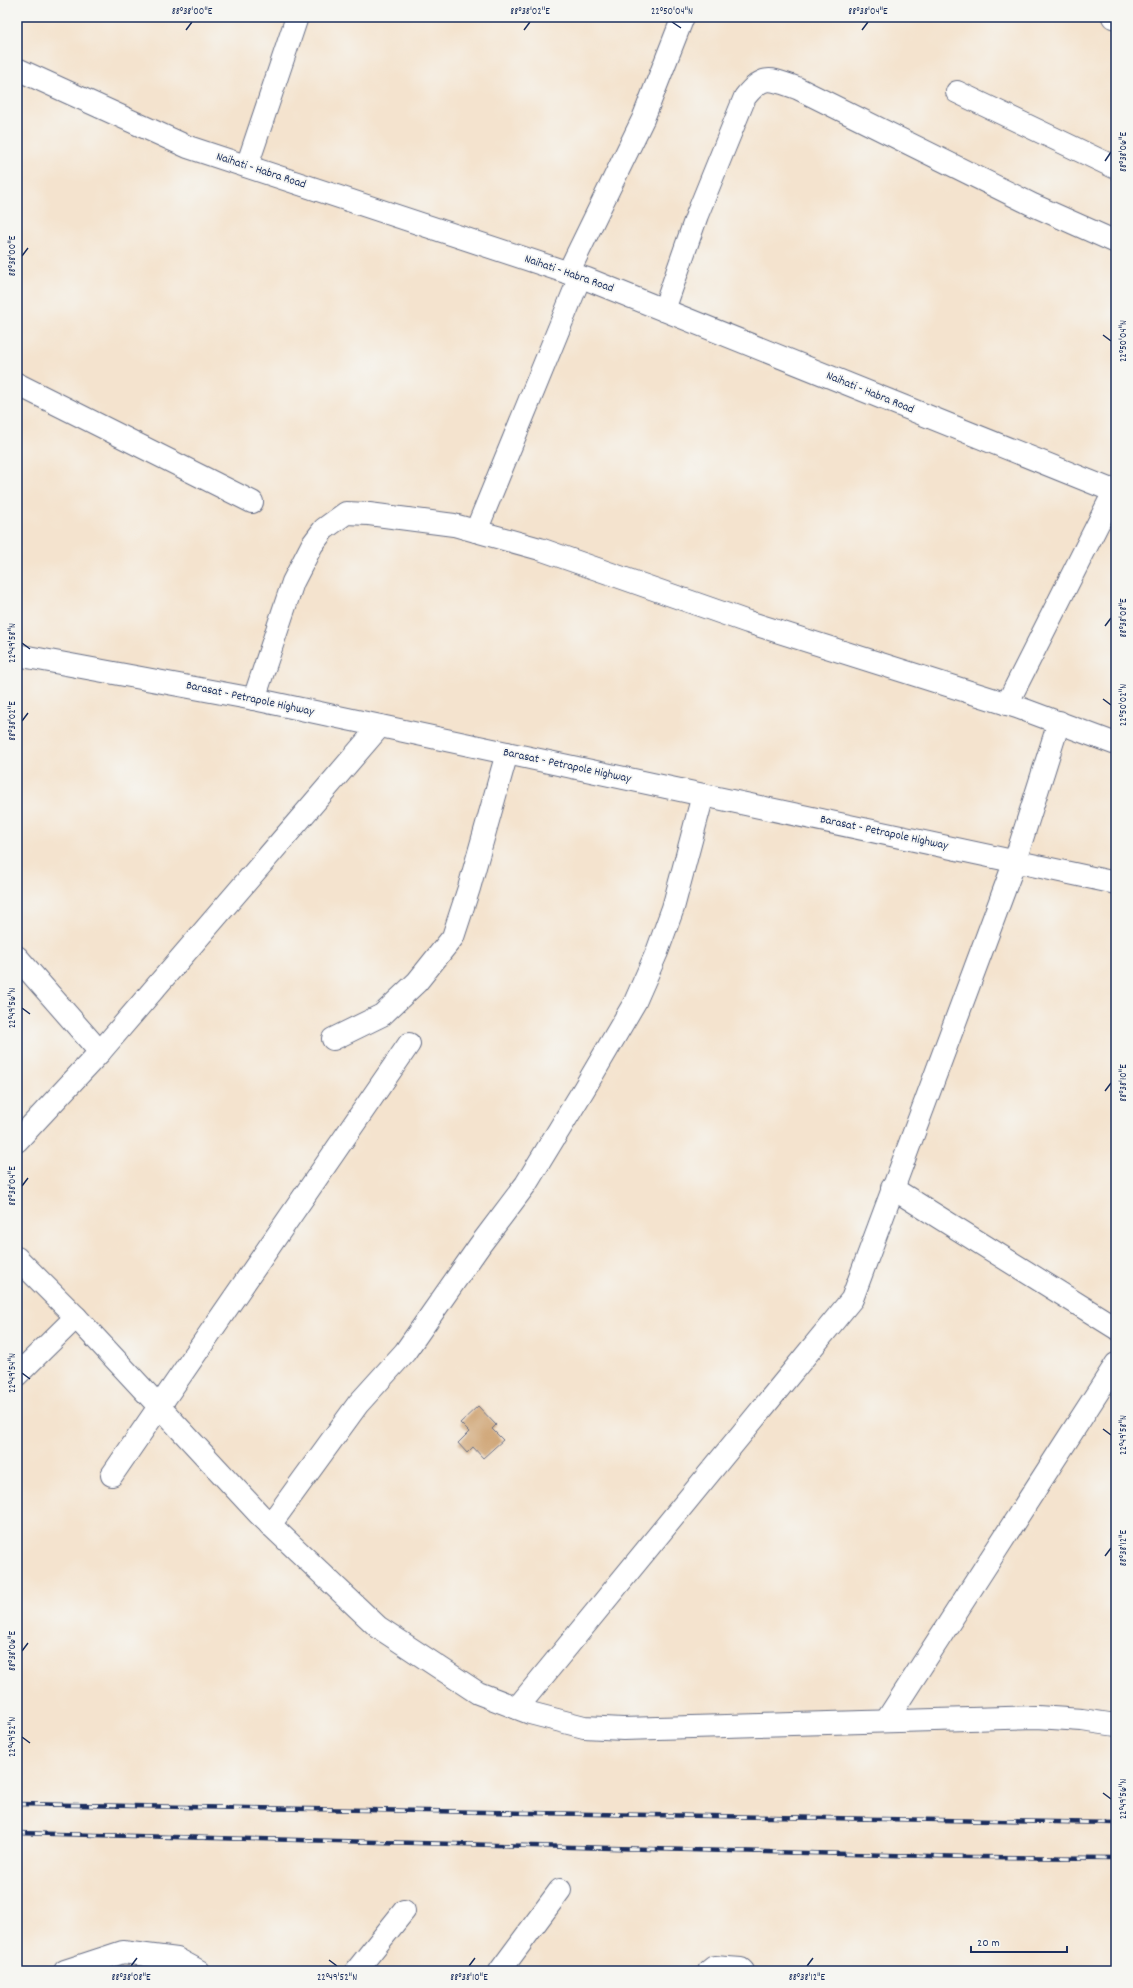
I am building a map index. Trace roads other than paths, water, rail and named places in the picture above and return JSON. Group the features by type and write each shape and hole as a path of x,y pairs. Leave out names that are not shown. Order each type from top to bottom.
{"main road":[{"path":"247,166 297,17"},
{"path":"476,531 574,275 644,119 683,17"},
{"name":"Naihati - Habra Road","path":"17,69 188,147 574,275 1115,490"},
{"path":"664,310 698,215 745,98 756,84 771,79 797,88 1033,205 1116,242"},
{"path":"957,92 1116,168"},
{"path":"17,384 252,502"},
{"path":"1007,704 1115,490"},
{"path":"254,699 293,582 312,545 324,529 346,513 369,514 454,525 540,549 748,622 1007,704 1116,744"},
{"name":"Barasat - Petrapole Highway","path":"17,655 254,699 1116,883"},
{"path":"517,1708 852,1299 892,1188 1015,861 1059,722"},
{"path":"17,1141 100,1052 380,726"},
{"path":"333,1039 382,1015 417,982 453,937 469,888 507,753"},
{"path":"270,1525 358,1404 405,1352 480,1245 526,1184 584,1089 635,1002 657,952 673,908 703,795"},
{"path":"17,957 100,1052"},
{"path":"112,1475 409,1044"},
{"path":"892,1188 1116,1328"},
{"path":"17,1258 76,1317 270,1525 378,1627 478,1693 530,1713 584,1726 623,1729 1037,1717 1082,1720 1116,1725"},
{"path":"17,1375 76,1317"},
{"path":"886,1721 1116,1364"},
{"path":"500,1971 560,1890"},
{"path":"356,1971 404,1911"},
{"path":"65,1971 123,1952 177,1959 199,1971"},
{"path":"710,1971 714,1967 741,1969 743,1971"}],"railway":[{"path":"17,1804 1116,1823"},
{"path":"17,1833 970,1857 1116,1858"}]}
